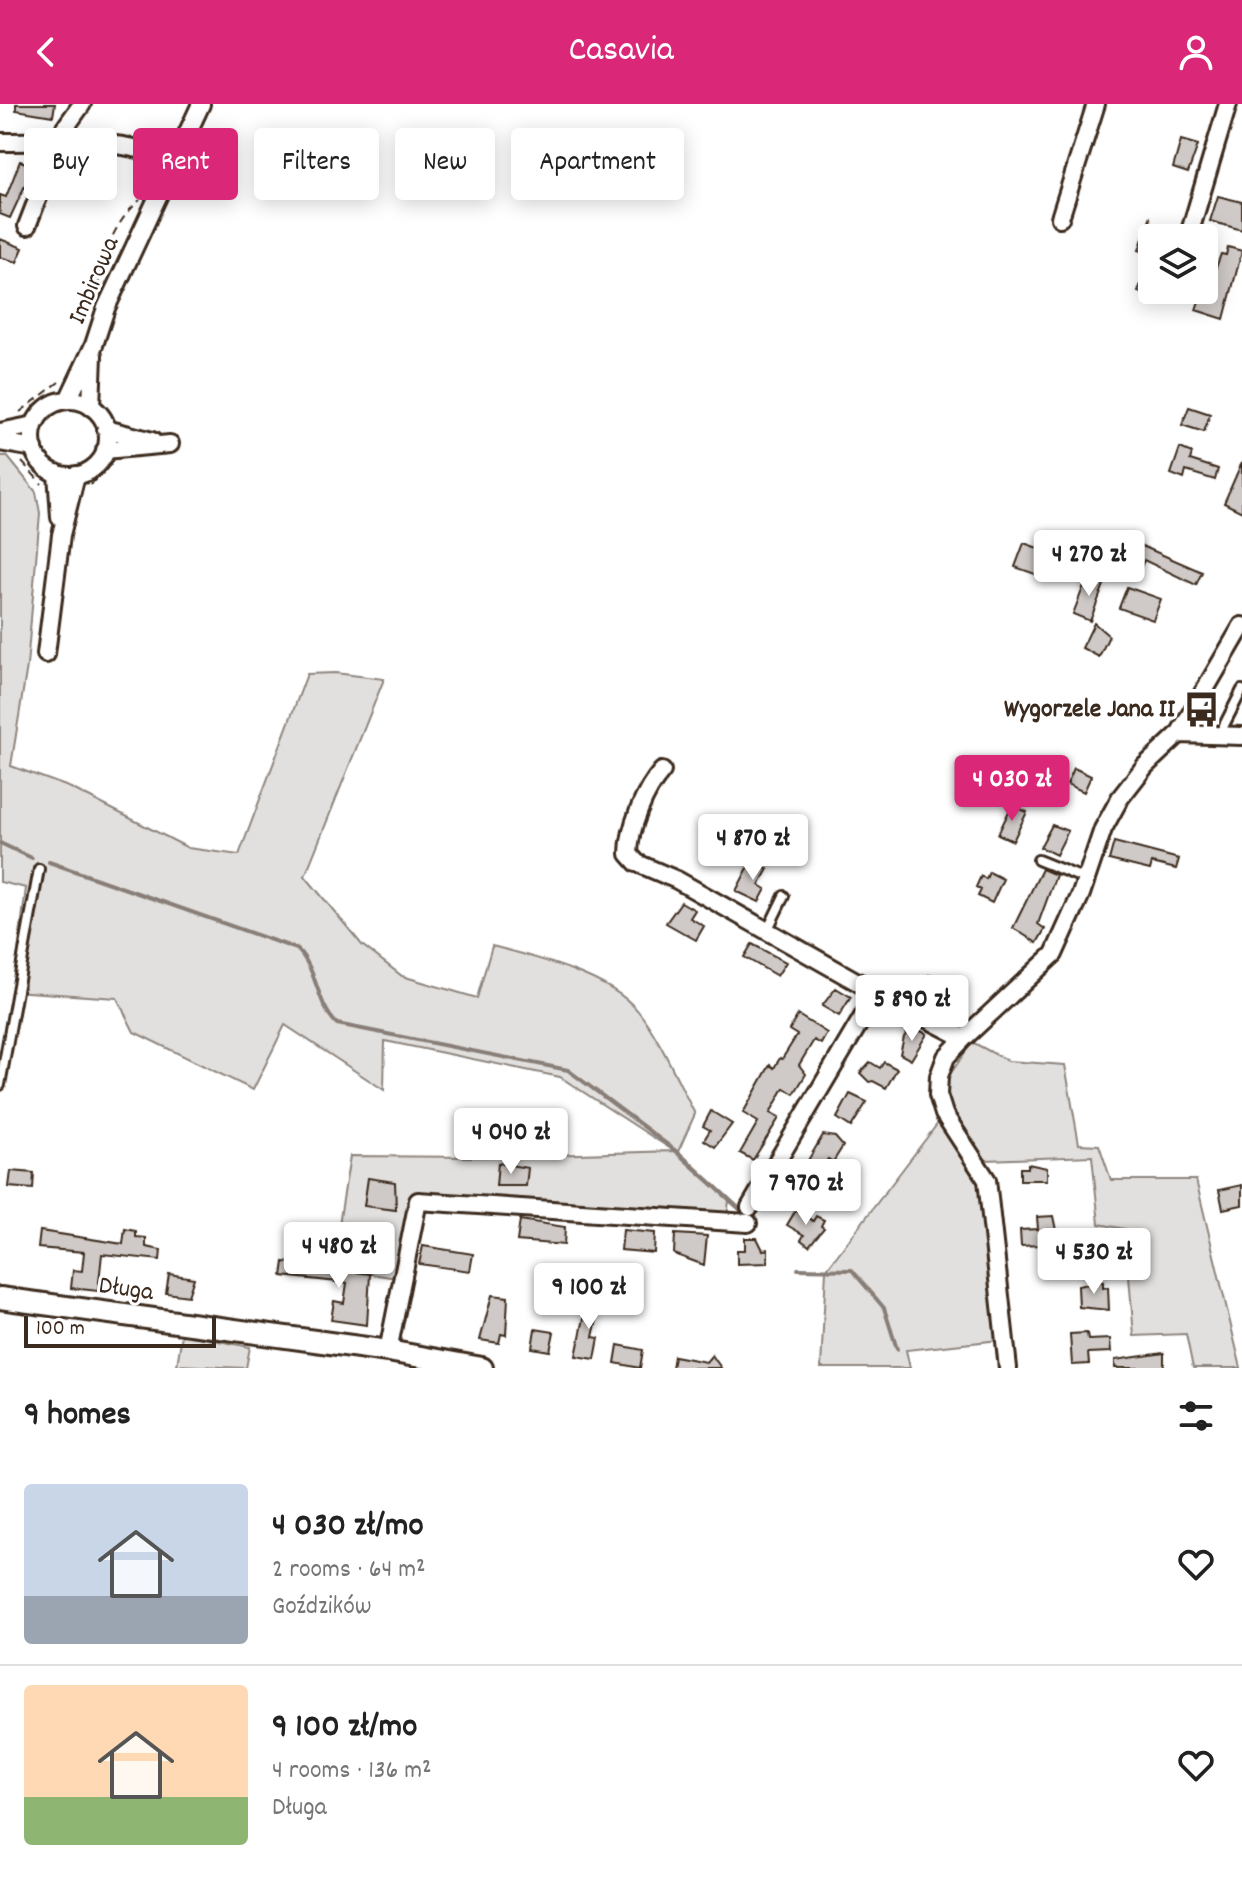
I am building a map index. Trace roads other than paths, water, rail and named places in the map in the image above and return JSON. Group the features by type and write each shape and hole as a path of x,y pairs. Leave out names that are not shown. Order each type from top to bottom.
{"street":[{"path":"65,128 82,104"},
{"name":"Imbirowa","path":"191,128 201,104"},
{"path":"1060,218 1096,104"},
{"path":"1192,224 1228,104"},
{"path":"0,142 24,142"},
{"path":"27,226 37,200"},
{"name":"Imbirowa","path":"68,400 94,345 106,308 158,200"},
{"name":"Imbirowa","path":"91,407 94,345"},
{"path":"82,481 45,466 34,448 34,425 46,408 68,400 91,407 106,429 111,455"},
{"path":"0,432 34,425"},
{"path":"61,535 82,481 91,469 111,455 166,444 106,429"},
{"path":"0,442 34,448"},
{"path":"46,654 61,535 57,473"},
{"path":"1008,1368 987,1180 944,1114 938,1095 939,1076 946,1057 1054,954 1086,879 1103,829 1120,798 1145,766 1179,734 1242,626"},
{"path":"1179,734 1242,736"},
{"path":"662,771 654,779 629,839 629,854 637,863 677,880 877,993 964,1038"},
{"path":"388,1351 418,1201 749,1215 877,993"},
{"name":"Długa","path":"0,1298 388,1351 482,1368"}],"lane":[{"path":"1219,735 1242,690"},
{"path":"1038,860 1086,879"},
{"path":"0,1085 39,869"},
{"path":"767,931 784,896"}],"waterway":[{"path":"0,843 32,858"},
{"path":"49,862 297,949 309,967 325,1007 337,1024 568,1070 680,1154 744,1213"},
{"path":"798,1269 852,1270 884,1308 897,1349"}],"place":[{"name":"Wygorzele Jana II","path":"1201,710"}]}
